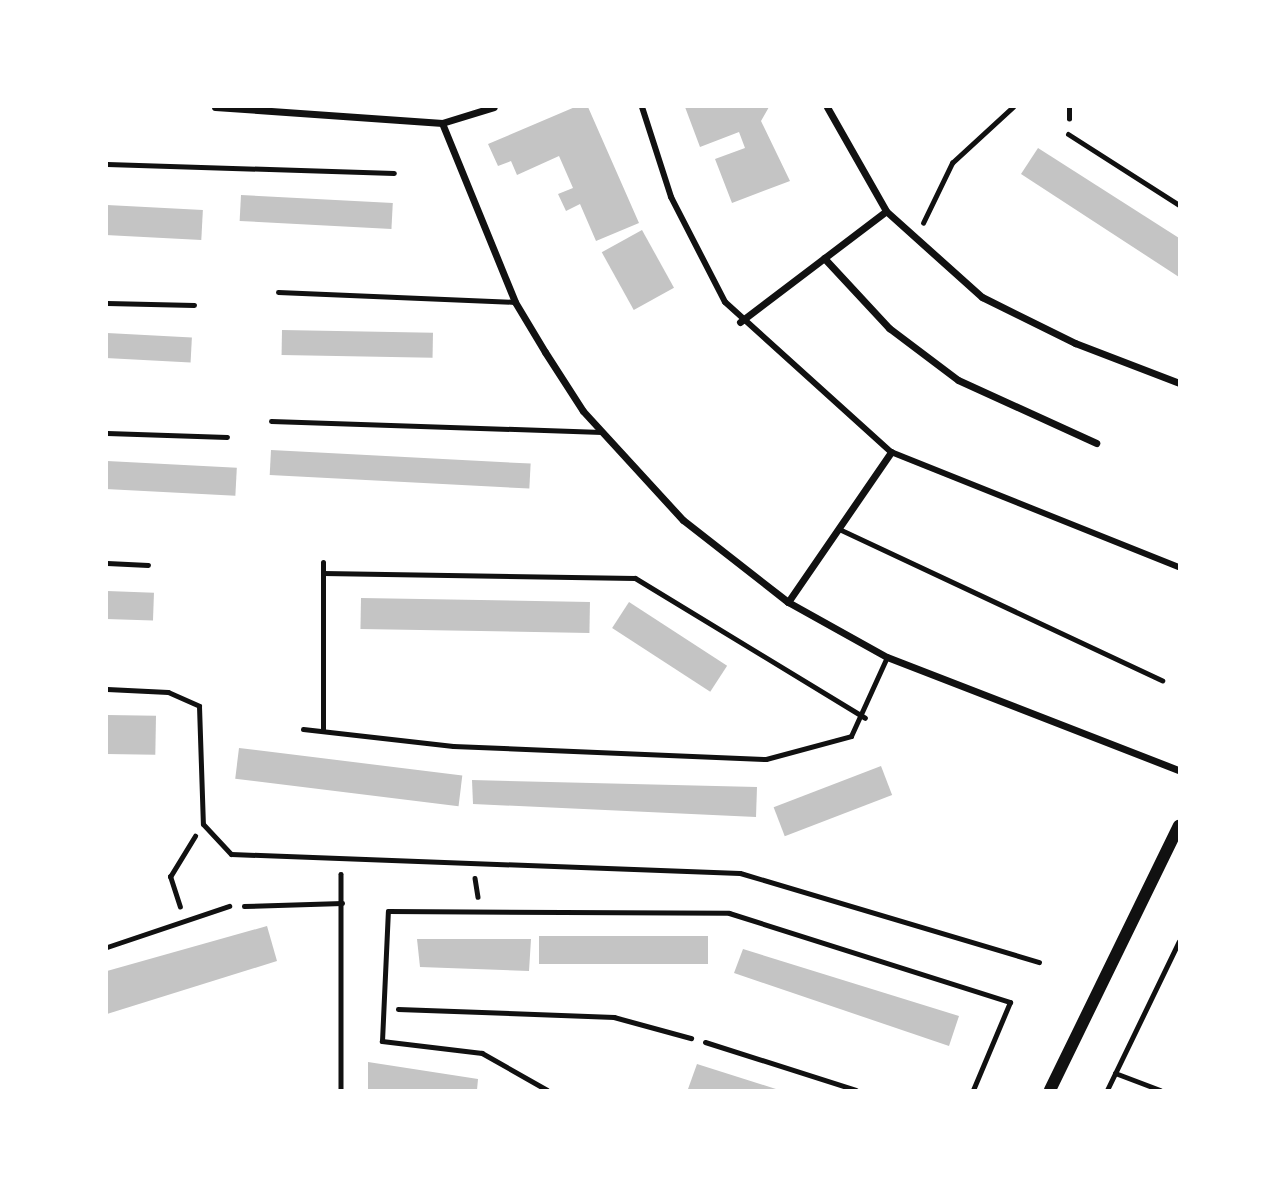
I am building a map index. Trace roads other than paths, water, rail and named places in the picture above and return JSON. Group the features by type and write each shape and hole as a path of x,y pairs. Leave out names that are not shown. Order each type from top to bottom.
{"street":[{"path":"215,107 442,123 494,107"},
{"path":"642,107 671,197 740,322 891,452 1179,567"},
{"path":"827,107 886,211 915,240 982,297 1075,343 1179,383"},
{"path":"442,123 515,302 602,432 683,520 789,602 887,657 1179,771"},
{"path":"740,322 886,211"},
{"path":"824,258 889,328 958,380 1097,443"},
{"path":"789,602 891,452"},
{"path":"1051,1090 1179,826"}],"lane":[{"path":"1068,134 1179,205"},
{"path":"107,164 394,173"},
{"path":"278,292 515,302"},
{"path":"107,303 194,305"},
{"path":"271,421 602,432"},
{"path":"107,433 227,438"},
{"path":"839,529 1162,680"},
{"path":"323,562 323,731"},
{"path":"107,563 148,565"},
{"path":"323,573 635,578 864,718"},
{"path":"303,729 453,746 766,759 834,746 864,718 887,657"},
{"path":"107,689 168,692 199,706 203,824 231,854 740,873 1039,962"},
{"path":"107,947 229,906"},
{"path":"547,1090 482,1053 382,1041 388,911 729,914 1010,1002 973,1090"},
{"path":"1107,1090 1179,941"},
{"path":"705,1042 856,1090"},
{"path":"1115,1073 1160,1090"}]}
